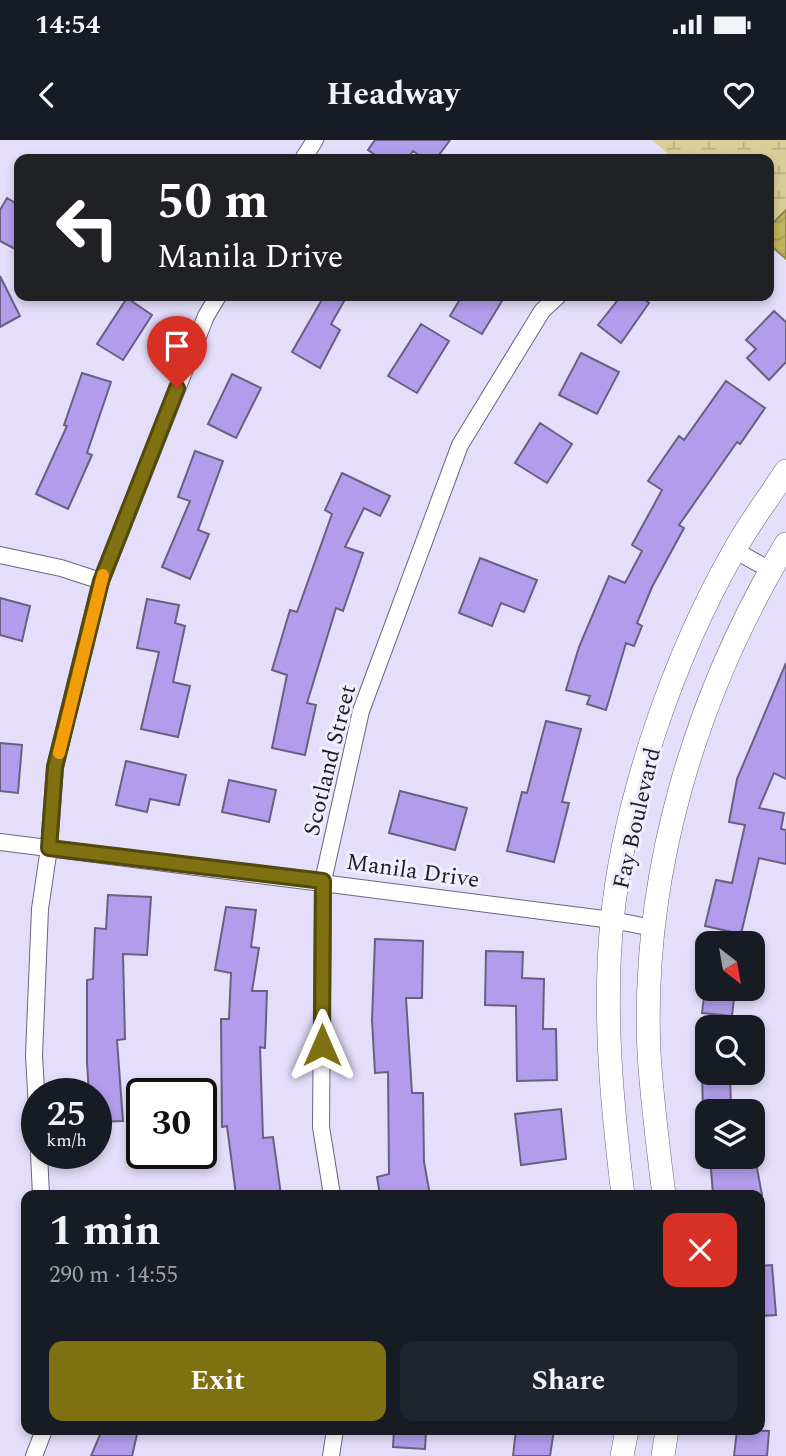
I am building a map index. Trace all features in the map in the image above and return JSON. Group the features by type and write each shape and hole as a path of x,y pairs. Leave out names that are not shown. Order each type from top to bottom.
{"main road":[{"name":"Fay Boulevard","path":"623,1190 611,1095 608,1013 612,920 629,831 654,738 684,649 734,550 786,471"},
{"name":"Fay Boulevard","path":"663,1190 649,1052 653,928 664,858 705,709 786,544"},
{"path":"622,1456 626,1435"},
{"path":"663,1456 666,1435"}],"street":[{"path":"35,1078 40,909 49,848 55,767 101,581 206,316 215,301"},
{"name":"Scotland Street","path":"331,1190 321,1127 323,881 361,711 460,445 542,311 553,301"},
{"path":"734,550 771,570"},
{"path":"0,555 61,568 101,581"},
{"name":"Manila Drive","path":"0,842 323,881 612,920 653,928"},
{"path":"40,1169 41,1190"},
{"path":"34,1456 42,1435"},
{"path":"331,1456 334,1435"}],"green space":[{"path":"652,140 786,140 786,210 774,222 774,154 668,154"}],"water":[{"path":"786,210 786,259 774,248 774,222"}],"building":[{"path":"375,140 450,140 440,154 418,154 413,151 411,154 374,154 368,150"},
{"path":"7,198 14,202 14,248 0,241 0,210"},
{"path":"0,276 20,316 0,327"},
{"path":"125,301 131,301 152,315 123,360 97,344"},
{"path":"321,301 344,301 331,324 340,330 320,368 292,352"},
{"path":"459,301 502,301 482,334 450,316"},
{"path":"617,301 649,303 621,343 598,325"},
{"path":"774,311 786,322 786,362 769,380 747,358 756,349 746,340"},
{"path":"421,324 449,341 417,393 388,376"},
{"path":"581,353 619,372 597,414 559,395"},
{"path":"82,373 111,382 87,453 92,455 68,509 36,494 67,426 64,425"},
{"path":"232,374 261,388 236,438 208,424"},
{"path":"726,381 765,408 740,444 737,442 679,525 684,528 652,587 637,623 642,626 634,646 626,643 606,710 587,704 590,696 566,690 579,647 609,576 625,583 642,551 632,545 662,490 648,481 679,436 684,440"},
{"path":"540,423 572,444 547,483 515,463"},
{"path":"195,451 223,461 198,530 209,534 190,579 162,567 190,501 178,497"},
{"path":"342,473 390,496 380,516 364,508 345,547 363,553 343,611 336,608 307,703 316,705 305,755 272,748 287,675 272,670 290,610 297,612 332,514 325,510"},
{"path":"480,558 537,580 524,612 501,603 492,626 459,613"},
{"path":"0,598 30,606 22,641 0,635"},
{"path":"147,599 179,605 175,623 185,626 173,682 190,686 178,737 141,729 159,652 137,648"},
{"path":"786,663 786,779 774,773 759,808 784,813 781,829 786,830 786,864 759,858 742,931 728,931 705,926 716,880 732,883 745,825 729,822 737,779"},
{"path":"546,721 581,729 562,802 569,803 554,862 507,851 522,792 527,793"},
{"path":"0,743 22,745 18,793 0,791"},
{"path":"126,761 186,775 179,805 150,799 147,812 116,805"},
{"path":"229,780 276,790 269,822 222,812"},
{"path":"400,791 467,808 455,850 389,833"},
{"path":"108,895 151,897 147,955 123,954 125,1039 117,1040 123,1121 112,1121 112,1078 88,1078 87,980 93,979 95,928 106,929"},
{"path":"226,907 256,910 251,947 259,948 252,991 267,991 265,1048 260,1047 263,1138 273,1137 280,1190 235,1190 227,1126 222,1127 221,1019 229,1019 231,973 215,970"},
{"path":"375,939 423,941 422,998 406,998 412,1093 423,1093 424,1162 429,1190 379,1190 377,1177 389,1174 388,1072 375,1073 372,1020"},
{"path":"486,951 523,952 522,978 544,979 543,1029 556,1029 557,1080 517,1081 516,1006 485,1005"},
{"path":"704,1001 734,1001 732,1015 702,1013"},
{"path":"702,1085 730,1085 731,1099 703,1099"},
{"path":"561,1109 566,1159 521,1165 515,1114"},
{"path":"711,1169 757,1169 761,1190 713,1190"},
{"path":"772,1265 776,1315 765,1316 765,1266"},
{"path":"765,1431 769,1431 767,1456 734,1456 736,1435 765,1435"},
{"path":"100,1435 137,1435 132,1456 91,1456"},
{"path":"394,1435 426,1435 425,1449 393,1447"},
{"path":"515,1435 553,1435 550,1456 513,1456"}],"slow traffic":[{"path":"59,753 103,575"}],"route":[{"path":"177,388 101,581 55,767 49,848 323,881 322,1045"}]}
